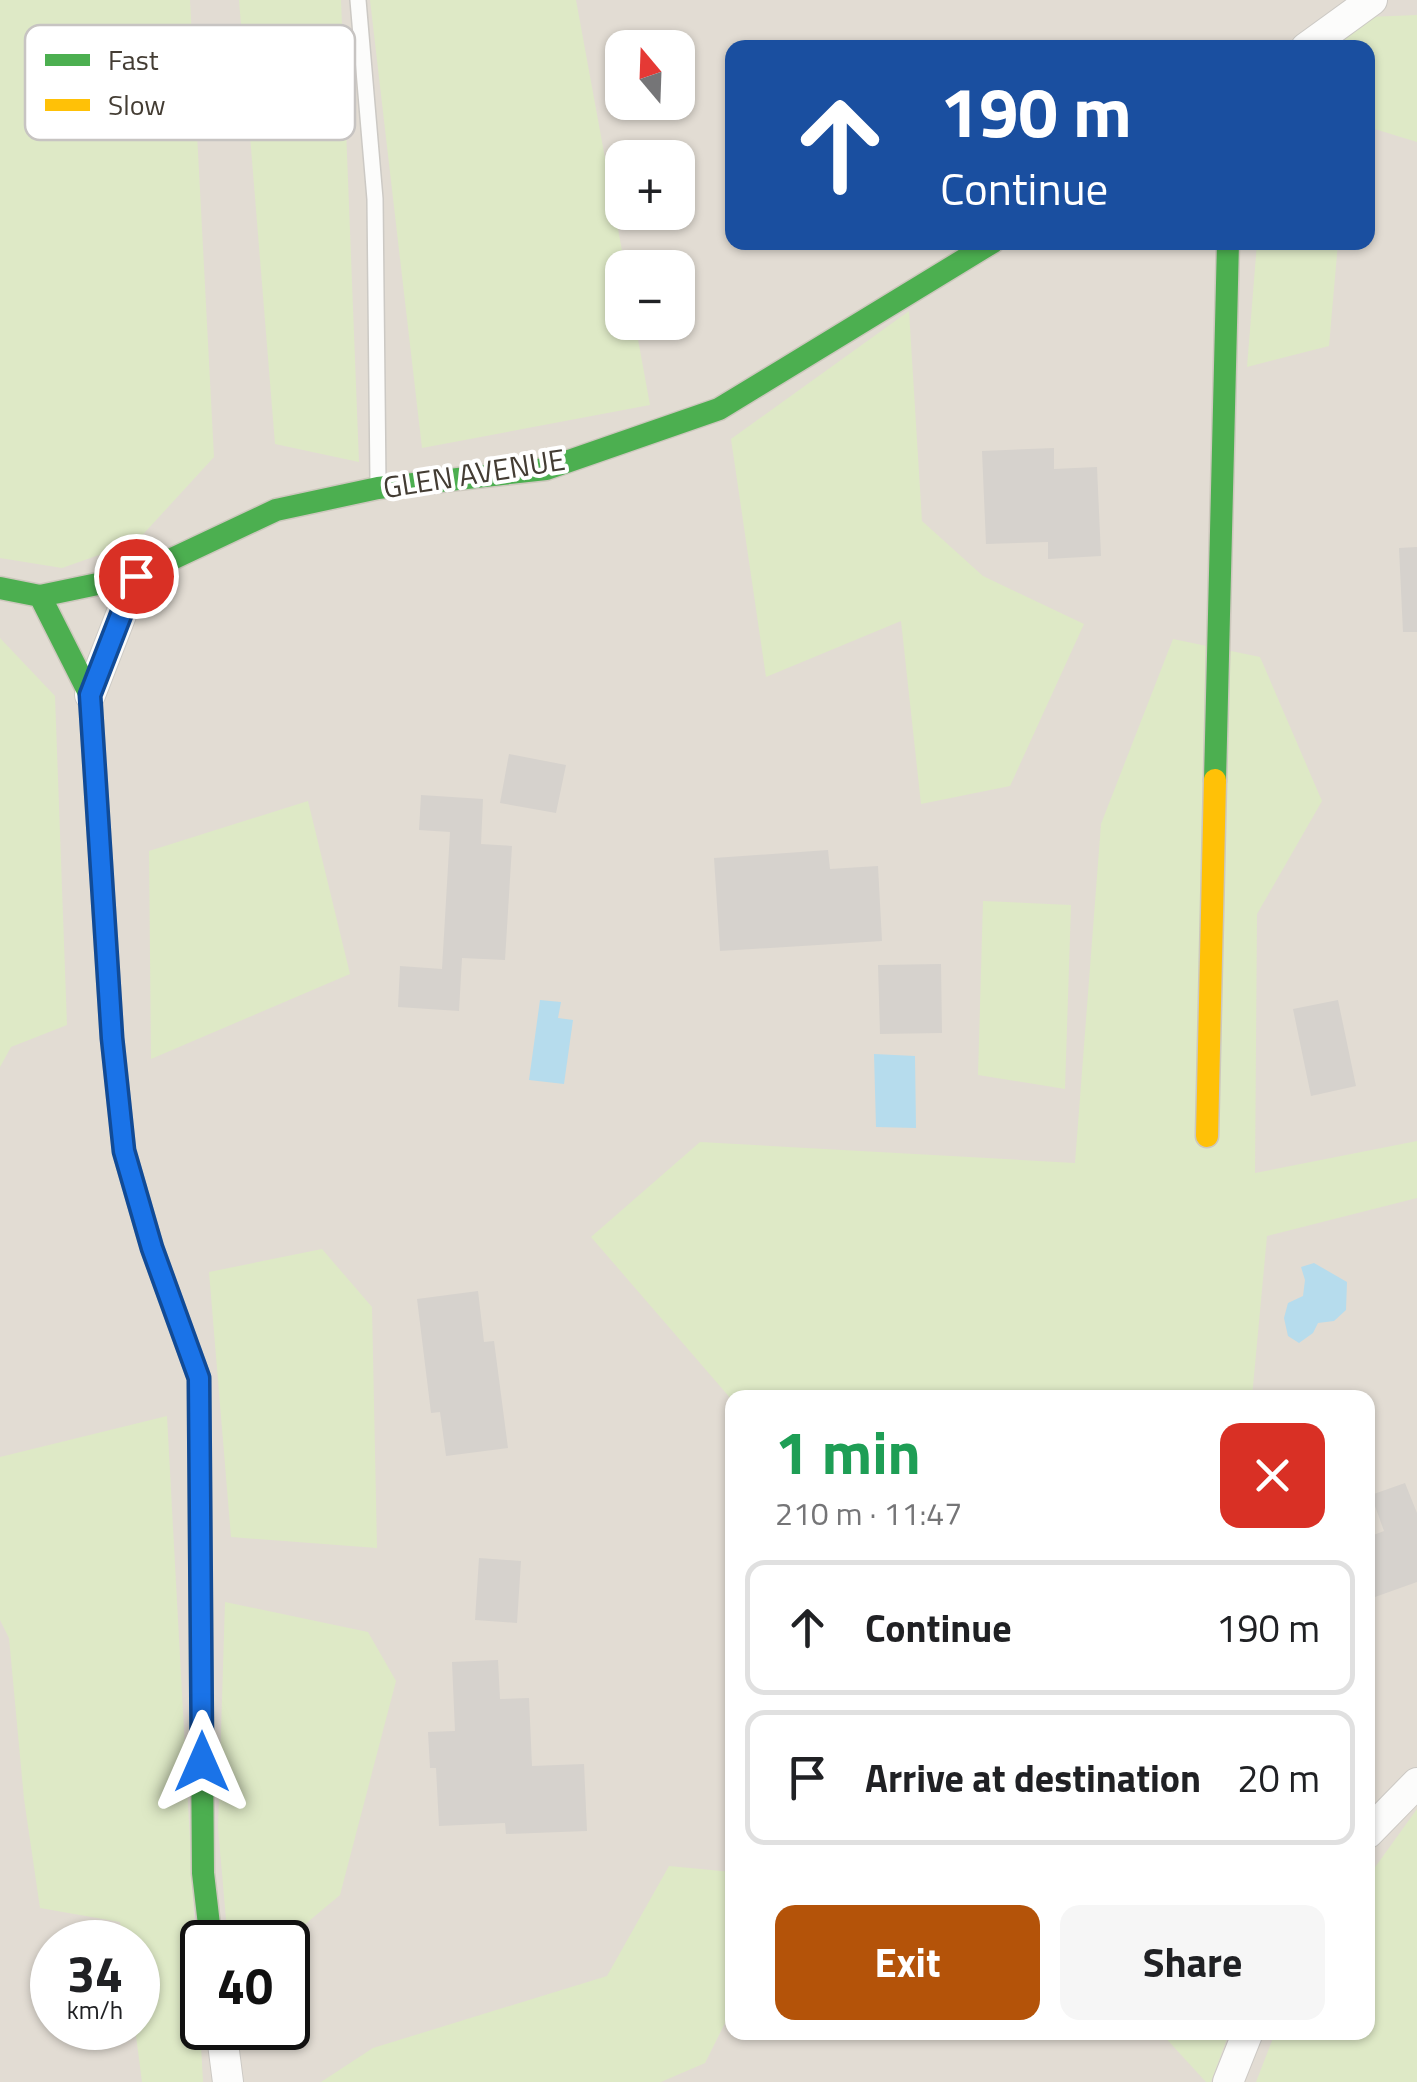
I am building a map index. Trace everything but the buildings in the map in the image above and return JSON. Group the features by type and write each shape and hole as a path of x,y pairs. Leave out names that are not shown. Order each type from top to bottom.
{"street":[{"path":"1317,40 1372,0"},
{"name":"GLEN AVENUE","path":"40,596 136,576 276,510 378,488 546,469 719,409 980,250"},
{"path":"1207,1136 1228,250"},
{"path":"90,695 136,576"},
{"path":"0,588 40,596 90,695 112,1038 124,1151 152,1248 199,1378 203,1874 208,1920"},
{"path":"1375,1826 1417,1783"},
{"path":"1228,2082 1245,2040"},
{"path":"224,2050 228,2082"}],"lane":[{"path":"358,0 376,199 378,488"}],"shaded area":[{"path":"0,0 1417,0 1417,2082 0,2082"}],"green space":[{"path":"0,0 190,0 191,25 25,25 25,140 197,140 214,457 136,542 62,568 0,558"},
{"path":"239,0 341,0 342,25 241,25"},
{"path":"370,0 576,0 605,158 605,230 618,230 622,250 605,250 605,340 638,340 650,405 422,448"},
{"path":"1417,15 1417,142 1375,129 1375,40 1344,40 1368,17"},
{"path":"250,140 346,140 359,462 275,444"},
{"path":"1256,250 1337,250 1329,346 1247,367"},
{"path":"909,311 922,521 983,576 1084,624 1010,786 921,804 901,621 766,677 731,439"},
{"path":"0,638 55,696 67,1025 11,1047 0,1067"},
{"path":"1173,639 1260,657 1322,801 1257,914 1255,1173 1417,1141 1417,1198 1267,1236 1253,1390 725,1392 591,1237 700,1142 1075,1163 1101,824"},
{"path":"308,801 350,974 151,1059 149,851"},
{"path":"983,901 1071,905 1065,1089 978,1075"},
{"path":"322,1249 372,1307 377,1548 231,1537 209,1272"},
{"path":"167,1416 194,1920 180,1920 180,2050 201,2050 203,2082 142,2082 138,2050 160,2050 160,1920 109,1920 40,1908 24,1799 9,1638 0,1620 0,1457"},
{"path":"225,1602 368,1632 396,1681 340,1895 310,1920 226,1920 218,1828"},
{"path":"1417,1809 1417,2082 1256,2082 1272,2040 1375,2040 1375,1867"},
{"path":"669,1866 725,1871 725,2023 705,2063 661,2082 321,2082 373,2048 607,1976"},
{"path":"1167,2040 1226,2040 1211,2082 1206,2082"}],"water":[{"path":"540,1000 561,1002 558,1018 573,1020 564,1084 529,1080"},
{"path":"874,1054 915,1056 916,1128 876,1127"},
{"path":"1314,1263 1347,1282 1346,1310 1334,1321 1318,1323 1313,1333 1299,1343 1288,1336 1284,1318 1288,1303 1303,1296 1305,1280 1301,1267"}],"traffic: fast":[{"path":"40,596 136,576 276,510 378,488 546,469 719,409 980,250"},
{"path":"1215,780 1228,250"},
{"path":"0,588 40,596 90,695 112,1038 124,1151 152,1248 199,1378 203,1873 208,1920"}],"traffic: slow":[{"path":"1207,1136 1215,780"}],"route":[{"path":"136,576 90,695 112,1038 124,1151 152,1248 199,1378 202,1762"}]}
